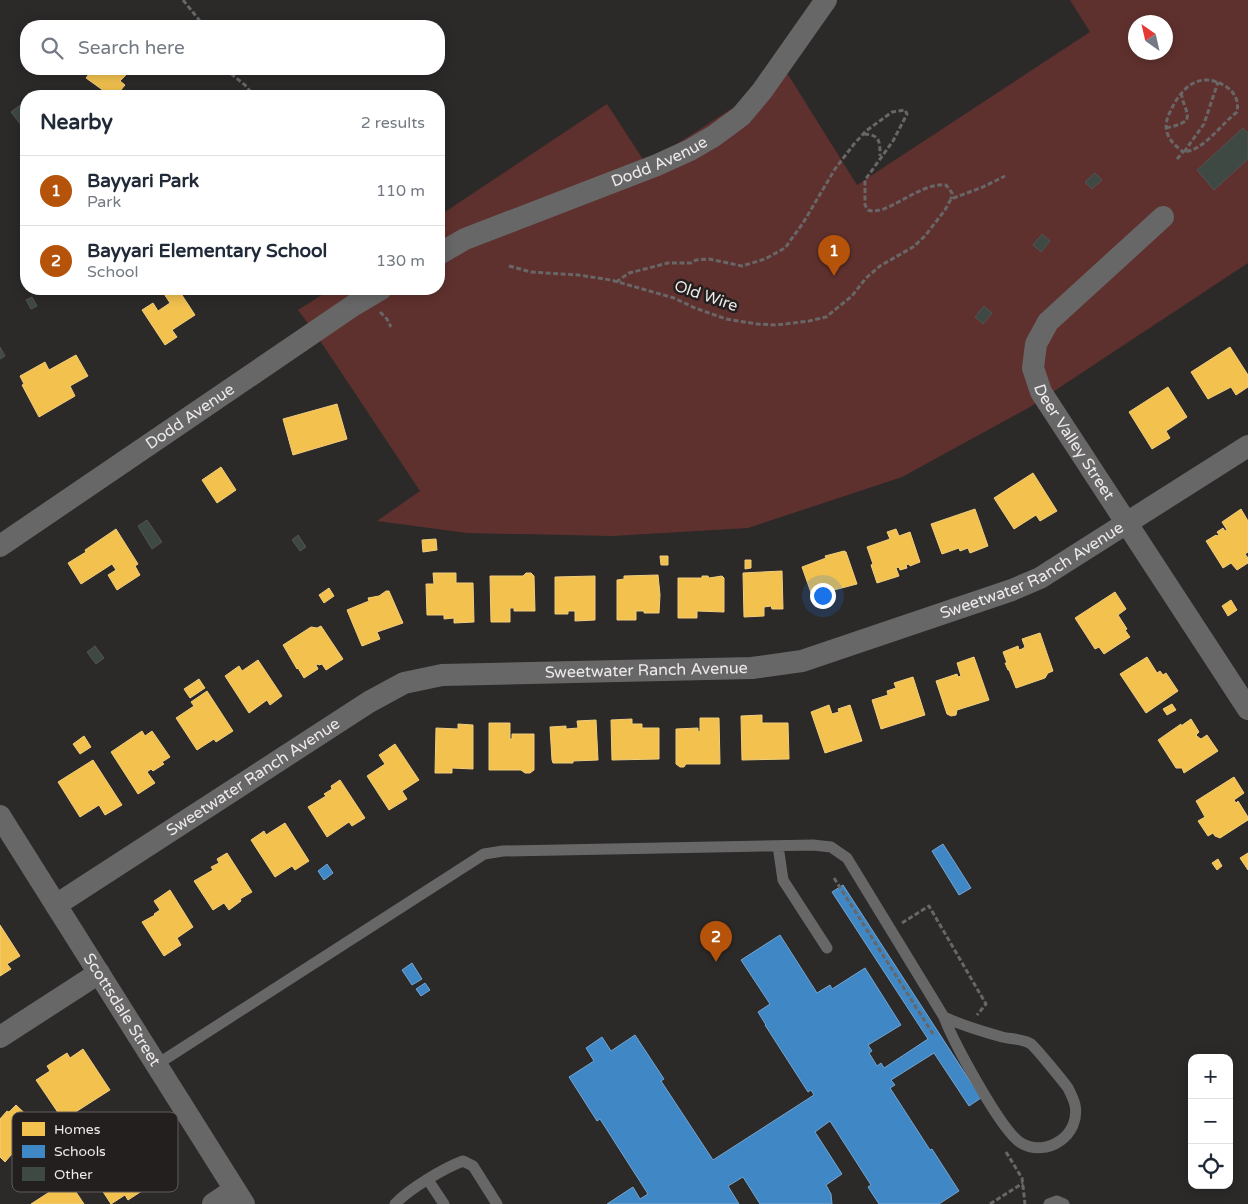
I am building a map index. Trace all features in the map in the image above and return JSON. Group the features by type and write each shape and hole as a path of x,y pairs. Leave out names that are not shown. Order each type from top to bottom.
{"street":[{"name":"Dodd Avenue","path":"445,251 465,239 657,165 690,150 714,136 741,116 762,91 826,0"},
{"name":"Deer Valley Street","path":"1164,217 1048,322 1036,344 1033,368 1041,392 1248,710"},
{"name":"Dodd Avenue","path":"0,546 371,295"},
{"name":"Sweetwater Ranch Avenue","path":"56,905 361,707 404,683 442,675 752,668 802,661 1012,590 1040,578 1248,446"},
{"name":"Scottsdale Street","path":"0,816 239,1197"},
{"path":"0,1037 99,973"},
{"path":"213,1204 239,1197"}],"lane":[{"path":"156,1065 484,854 503,851 813,845 831,847 847,858 944,1017 951,1035 1001,1121 1019,1142 1028,1146 1043,1147 1058,1143 1069,1134 1075,1118 1075,1104 1068,1088 1031,1044 966,1027 944,1017"},
{"path":"778,846 784,880 827,948"},
{"path":"394,1204 449,1166 464,1161 473,1166 497,1204"},
{"path":"428,1180 444,1204"},
{"path":"1049,1204 1057,1201 1064,1204"}],"path":[{"path":"183,0 199,20"},
{"path":"232,75 249,90"},
{"path":"1204,80 1218,82 1231,90 1238,104 1237,112 1198,149 1183,152 1172,142 1166,128 1167,120 1177,97 1189,86 1204,80"},
{"path":"1177,158 1204,124 1218,82"},
{"path":"1166,128 1180,125 1186,120 1188,113 1181,92"},
{"name":"Old Wire","path":"509,266 531,272 578,275 616,282 674,298 726,319 777,325 809,321 826,317 852,296 866,278 880,266 913,247 925,236 945,210 952,193 946,185 938,184 916,192 879,212 868,210 865,205 865,180 893,141 906,114 905,110 892,112 863,134 836,169 803,224 785,248 765,259 742,266 709,259 696,260 691,263 668,263 629,273 616,282"},
{"path":"863,134 870,134 878,140 880,157"},
{"path":"951,199 1005,176"},
{"path":"890,931 929,906 986,1004 966,1027"},
{"path":"990,1204 1023,1183"}],"shaded area":[{"path":"1070,0 1248,0 1248,263 1030,407 902,477 748,528 612,536 467,533 377,521 420,491 298,310 322,295 445,295 445,212 607,104 646,164 787,73 857,185 1090,32"}],"building: Homes":[{"path":"88,75 126,75 120,81 125,85 121,90 103,90 86,78"},
{"path":"165,295 182,295 195,315 172,330 177,337 165,345 142,310 153,303 158,311 170,303"},
{"path":"1230,347 1248,375 1248,387 1236,395 1231,387 1208,399 1191,372"},
{"path":"76,355 88,376 70,386 75,396 39,417 22,385 24,384 20,376 45,362 49,370"},
{"path":"1168,387 1187,417 1166,431 1170,438 1152,449 1129,412"},
{"path":"337,404 347,439 293,455 283,419"},
{"path":"221,467 236,490 217,503 202,480"},
{"path":"1033,473 1057,511 1040,521 1036,515 1014,529 994,498"},
{"path":"975,509 988,546 970,553 968,548 960,551 959,548 942,554 931,524"},
{"path":"1241,509 1248,521 1248,552 1245,554 1248,558 1248,563 1237,570 1231,563 1223,568 1206,541 1219,535 1217,532 1223,528 1225,531 1227,530 1222,522"},
{"path":"116,529 138,564 135,566 140,575 117,590 108,575 116,570 112,564 81,584 68,563"},
{"path":"896,529 899,536 910,532 920,562 910,566 909,564 906,565 907,568 900,570 899,567 896,568 899,576 877,583 867,547 890,539 887,532"},
{"path":"436,539 437,550 423,552 422,540"},
{"path":"844,551 857,584 830,591 833,598 815,604 802,567 826,558 825,556"},
{"path":"660,556 668,556 668,565 661,565"},
{"path":"745,560 751,560 751,568 745,569"},
{"path":"782,571 783,609 772,609 771,606 764,607 764,616 744,617 743,573"},
{"path":"433,573 456,573 456,583 473,583 474,622 454,623 454,618 444,619 444,615 427,615 426,584 434,584"},
{"path":"526,573 531,573 534,576 535,611 514,611 514,608 510,608 510,622 491,622 490,576 523,576"},
{"path":"658,575 659,613 636,611 636,620 617,620 617,580 624,579 624,576"},
{"path":"595,576 595,620 575,621 575,611 568,611 568,614 555,614 555,577"},
{"path":"702,576 708,576 709,578 722,576 724,578 724,612 697,611 697,618 678,618 678,578 702,578"},
{"path":"329,588 334,596 324,603 319,595"},
{"path":"389,591 403,623 377,632 380,639 362,646 347,610 369,601 368,598 379,596"},
{"path":"1115,592 1126,609 1118,615 1130,637 1104,654 1099,647 1095,649 1075,618"},
{"path":"1231,600 1237,610 1228,616 1222,606"},
{"path":"321,626 343,659 326,670 322,664 318,664 316,665 318,669 304,678 283,645 311,627 317,628"},
{"path":"1040,633 1053,671 1048,673 1045,678 1016,688 1005,663 1007,663 1003,652 1018,646 1019,650 1022,649 1025,647 1022,639"},
{"path":"974,657 989,700 957,710 956,715 951,716 947,714 936,681 957,674 958,677 961,676 957,663"},
{"path":"1147,657 1157,673 1160,671 1163,675 1166,673 1178,691 1146,713 1120,674"},
{"path":"258,660 282,696 270,705 267,700 249,713 225,676 239,666 242,671"},
{"path":"913,677 925,715 881,729 872,700 888,695 887,691 896,688 894,683"},
{"path":"199,679 205,688 190,698 184,689"},
{"path":"207,691 233,731 216,742 214,739 197,750 176,718 194,706 191,702"},
{"path":"1172,704 1176,710 1167,715 1163,709"},
{"path":"829,705 832,714 839,712 838,709 850,705 862,741 825,753 811,712"},
{"path":"762,715 762,723 788,723 789,759 742,760 741,716"},
{"path":"700,718 719,718 720,764 686,764 684,767 680,767 676,764 676,729 698,728 700,732"},
{"path":"632,719 632,724 642,724 642,728 659,728 659,759 612,760 611,720"},
{"path":"1191,719 1199,732 1196,735 1201,739 1207,735 1218,751 1184,773 1182,768 1176,768 1158,740"},
{"path":"596,720 598,760 553,763 550,727 566,726 566,729 578,728 577,721"},
{"path":"489,723 510,723 510,739 512,739 512,734 534,734 534,770 530,773 525,773 521,770 489,770"},
{"path":"458,724 473,725 473,769 452,768 452,773 435,773 436,728 458,729"},
{"path":"142,731 145,736 152,731 170,757 162,762 164,764 153,771 151,769 147,772 155,783 138,794 111,752"},
{"path":"84,736 91,747 80,754 73,744"},
{"path":"395,744 419,780 402,791 407,799 389,810 367,776 385,764 379,755"},
{"path":"93,760 122,805 105,815 99,805 80,817 58,782"},
{"path":"1234,777 1244,793 1234,800 1236,803 1238,801 1248,820 1220,838 1213,833 1208,836 1198,821 1205,817 1196,801"},
{"path":"340,780 365,818 352,826 349,822 327,837 308,807 326,796 324,794 332,789 331,786"},
{"path":"285,823 309,861 295,870 292,866 275,877 251,840 264,831 266,835"},
{"path":"227,853 252,892 240,899 241,901 229,910 224,903 213,910 194,881 213,870 211,867 219,863 217,859"},
{"path":"1248,853 1248,870 1240,858"},
{"path":"1218,859 1222,866 1217,870 1212,863"},
{"path":"170,890 193,927 177,938 181,945 164,956 142,922 160,910 154,901"},
{"path":"0,925 20,956 7,964 11,969 0,976"},
{"path":"83,1049 110,1090 76,1112 58,1112 36,1080 50,1071 47,1066 67,1053 70,1058"},
{"path":"16,1105 23,1112 12,1112 12,1154 5,1162 0,1157 0,1119 7,1111 9,1112"},
{"path":"50,1192 76,1192 84,1204 31,1204"},
{"path":"103,1192 140,1192 128,1200 125,1195 111,1204"}],"building: Schools":[{"path":"943,844 971,888 959,895 932,851"},
{"path":"327,864 333,873 324,880 318,871"},
{"path":"843,885 981,1098 969,1106 934,1053 891,1080 895,1085 890,1088 959,1191 939,1204 879,1204 868,1187 871,1185 830,1121 815,1132 842,1174 826,1185 831,1194 832,1204 760,1204 743,1177 728,1186 739,1204 607,1204 633,1187 640,1199 648,1194 600,1119 597,1121 569,1077 594,1061 586,1048 602,1037 611,1051 635,1035 664,1079 661,1081 713,1160 814,1095 811,1090 808,1092 765,1025 758,1012 770,1004 741,960 780,935 817,993 830,985 832,989 865,968 901,1025 868,1045 872,1051 869,1053 877,1066 881,1063 884,1068 928,1039 832,892"},
{"path":"412,963 422,979 412,985 402,970"},
{"path":"425,983 430,990 421,996 416,989"}],"building: Other":[{"path":"20,105 20,124 11,112"},
{"path":"1243,128 1248,133 1248,159 1214,190 1197,170"},
{"path":"1095,173 1102,180 1092,189 1085,182"},
{"path":"1042,234 1050,241 1041,252 1033,245"},
{"path":"32,297 37,306 31,309 26,300"},
{"path":"984,306 992,313 983,324 975,317"},
{"path":"0,347 5,356 0,359"},
{"path":"147,520 162,542 152,549 138,526"},
{"path":"298,535 306,547 300,551 292,540"},
{"path":"95,646 104,658 96,664 87,652"}],"place":[{"name":"Bayyari Park","path":"834,276"},
{"name":"Bayyari Elementary School","path":"716,962"}]}
